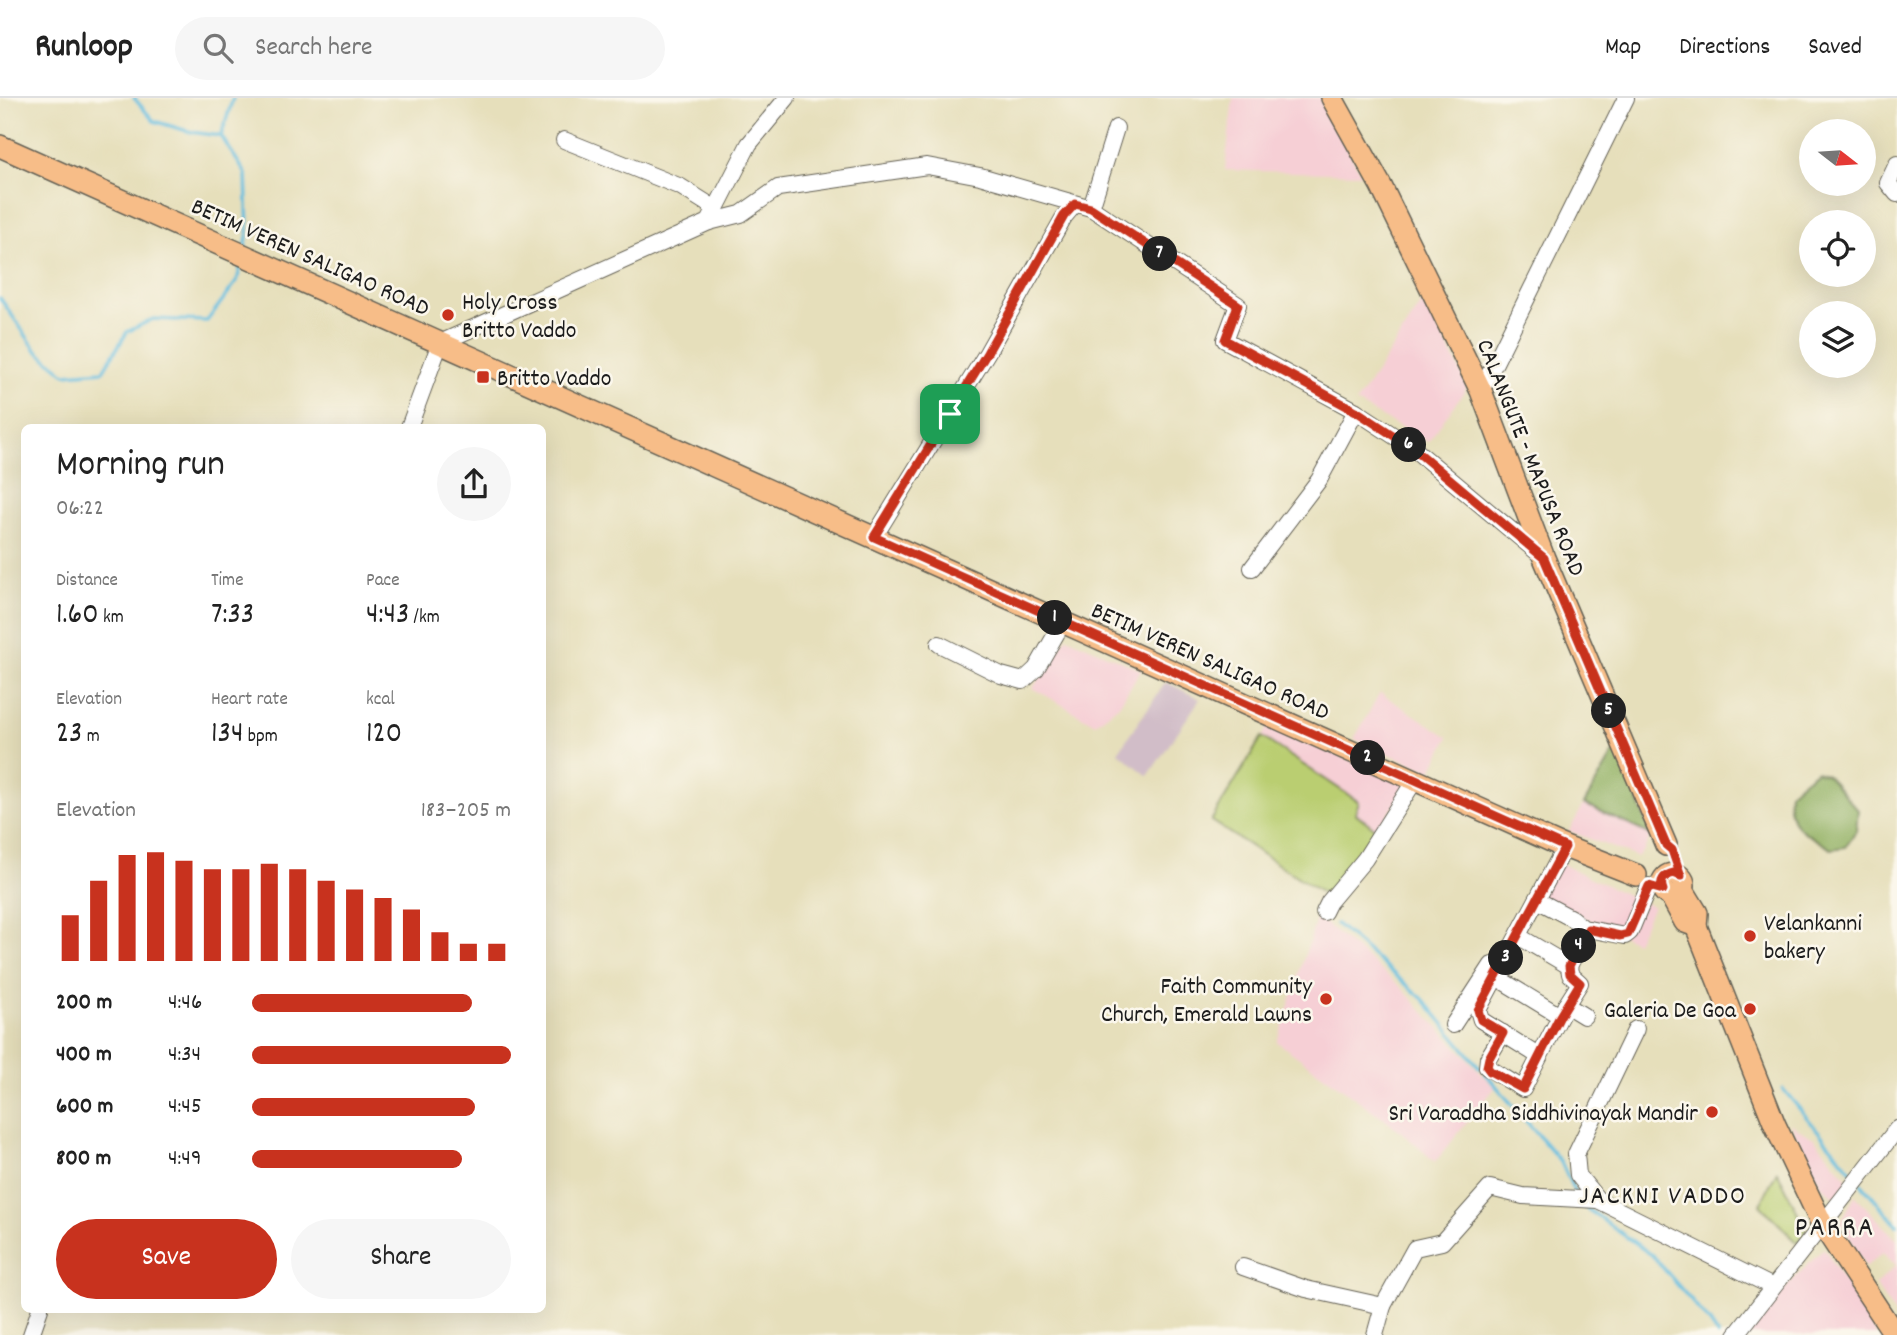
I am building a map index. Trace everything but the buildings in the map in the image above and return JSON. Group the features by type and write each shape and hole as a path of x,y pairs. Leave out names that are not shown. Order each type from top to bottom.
{"main road":[{"name":"CALANGUTE - MAPUSA ROAD","path":"1332,98 1381,186 1481,391 1544,558 1666,845 1663,852 1664,883 1697,913 1696,926 1775,1125 1822,1224 1895,1335"},
{"name":"BETIM VEREN SALIGAO ROAD","path":"0,146 1563,846 1664,883"}],"street":[{"path":"713,215 749,144 787,98"},
{"path":"1481,391 1626,98"},
{"path":"874,537 987,353 1064,216 1083,206 1116,128"},
{"path":"564,140 681,187 713,215"},
{"path":"1897,163 1888,183 1897,194"},
{"path":"410,424 440,343 713,215 741,214 778,188 927,166 980,176 1083,206 1238,305 1225,340 1356,411 1414,449 1544,558"},
{"path":"1252,568 1320,480 1356,411"},
{"path":"939,644 1001,675 1023,681 1036,670 1063,622"},
{"path":"1324,912 1329,902 1365,859 1415,780"},
{"path":"1539,1056 1478,1016 1478,1010 1563,846"},
{"path":"1453,1025 1506,943 1563,846"},
{"path":"1537,900 1579,926 1620,936 1628,934 1664,883"},
{"path":"1503,1033 1487,1063 1490,1071 1523,1089 1580,983 1570,974 1569,966 1588,929"},
{"path":"1518,936 1569,966"},
{"path":"1496,977 1563,1011 1584,1016"},
{"path":"1598,1200 1578,1175 1576,1154 1636,1029"},
{"path":"1736,1335 1897,1129"},
{"path":"1374,1335 1383,1306 1415,1248 1442,1242 1490,1188 1523,1196 1598,1200 1773,1287"},
{"path":"1243,1267 1306,1289 1383,1306"},
{"path":"31,1335 39,1313"}],"shaded area":[{"path":"1233,98 1322,98 1361,174 1225,170"},
{"path":"1424,300 1468,386 1428,442 1356,403"},
{"path":"1067,637 1141,670 1119,705 1095,724 1033,688"},
{"path":"1166,682 1200,699 1148,776 1118,752"},
{"path":"1380,693 1449,737 1431,772 1354,739"},
{"path":"1269,725 1409,785 1377,830 1355,813 1359,802 1262,737"},
{"path":"1584,804 1651,835 1644,850 1637,857 1569,831"},
{"path":"1555,861 1653,907 1636,942 1536,895"},
{"path":"1317,917 1399,985 1495,1088 1435,1162 1398,1129 1277,1042"},
{"path":"1790,1123 1815,1139 1849,1180 1836,1198 1821,1185"},
{"path":"1855,1195 1897,1240 1897,1317 1875,1285 1896,1265 1883,1253 1865,1267 1841,1222"},
{"path":"1824,1248 1877,1335 1745,1335 1785,1288"}],"green space":[{"path":"1262,737 1359,802 1355,813 1377,830 1327,896 1211,821"},
{"path":"1617,747 1651,835 1584,804"},
{"path":"1816,771 1827,775 1858,810 1856,831 1845,847 1831,849 1813,838 1799,828 1790,813 1789,792"},
{"path":"1777,1171 1806,1229 1798,1243 1760,1205"}],"waterway":[{"path":"134,98 154,121 191,132 221,136"},
{"path":"233,98 221,136 246,174 248,232 245,248"},
{"path":"0,298 36,350 65,374 103,371 127,332 153,319 207,321 237,281 242,262"},
{"path":"1336,924 1423,999 1480,1068"},
{"path":"1486,1074 1561,1162 1575,1193"},
{"path":"1783,1089 1854,1174"},
{"path":"1861,1183 1897,1225"},
{"path":"1582,1205 1653,1256 1718,1335"}],"place":[{"name":"Holy Cross Britto Vaddo","path":"448,315"},
{"name":"Britto Vaddo","path":"483,377"},
{"name":"Velankanni bakery","path":"1750,936"},
{"name":"Faith Community Church, Emerald Lawns","path":"1326,999"},
{"name":"Galeria De Goa","path":"1750,1009"},
{"name":"Sri Varaddha Siddhivinayak Mandir","path":"1712,1112"}],"district":[{"name":"JACKNI VADDO","path":"1663,1194"},
{"name":"PARRA","path":"1835,1225"}],"route":[{"path":"1075,204 1091,208 1238,305 1225,340 1356,411 1414,449 1544,558 1681,876 1674,873 1665,877 1661,885 1663,890 1649,886 1630,932 1625,936 1588,929 1568,971 1580,983 1539,1056 1526,1087 1519,1088 1487,1067 1503,1033 1481,1020 1478,1010 1565,847 874,537 950,414 1064,216 1075,204"}]}
